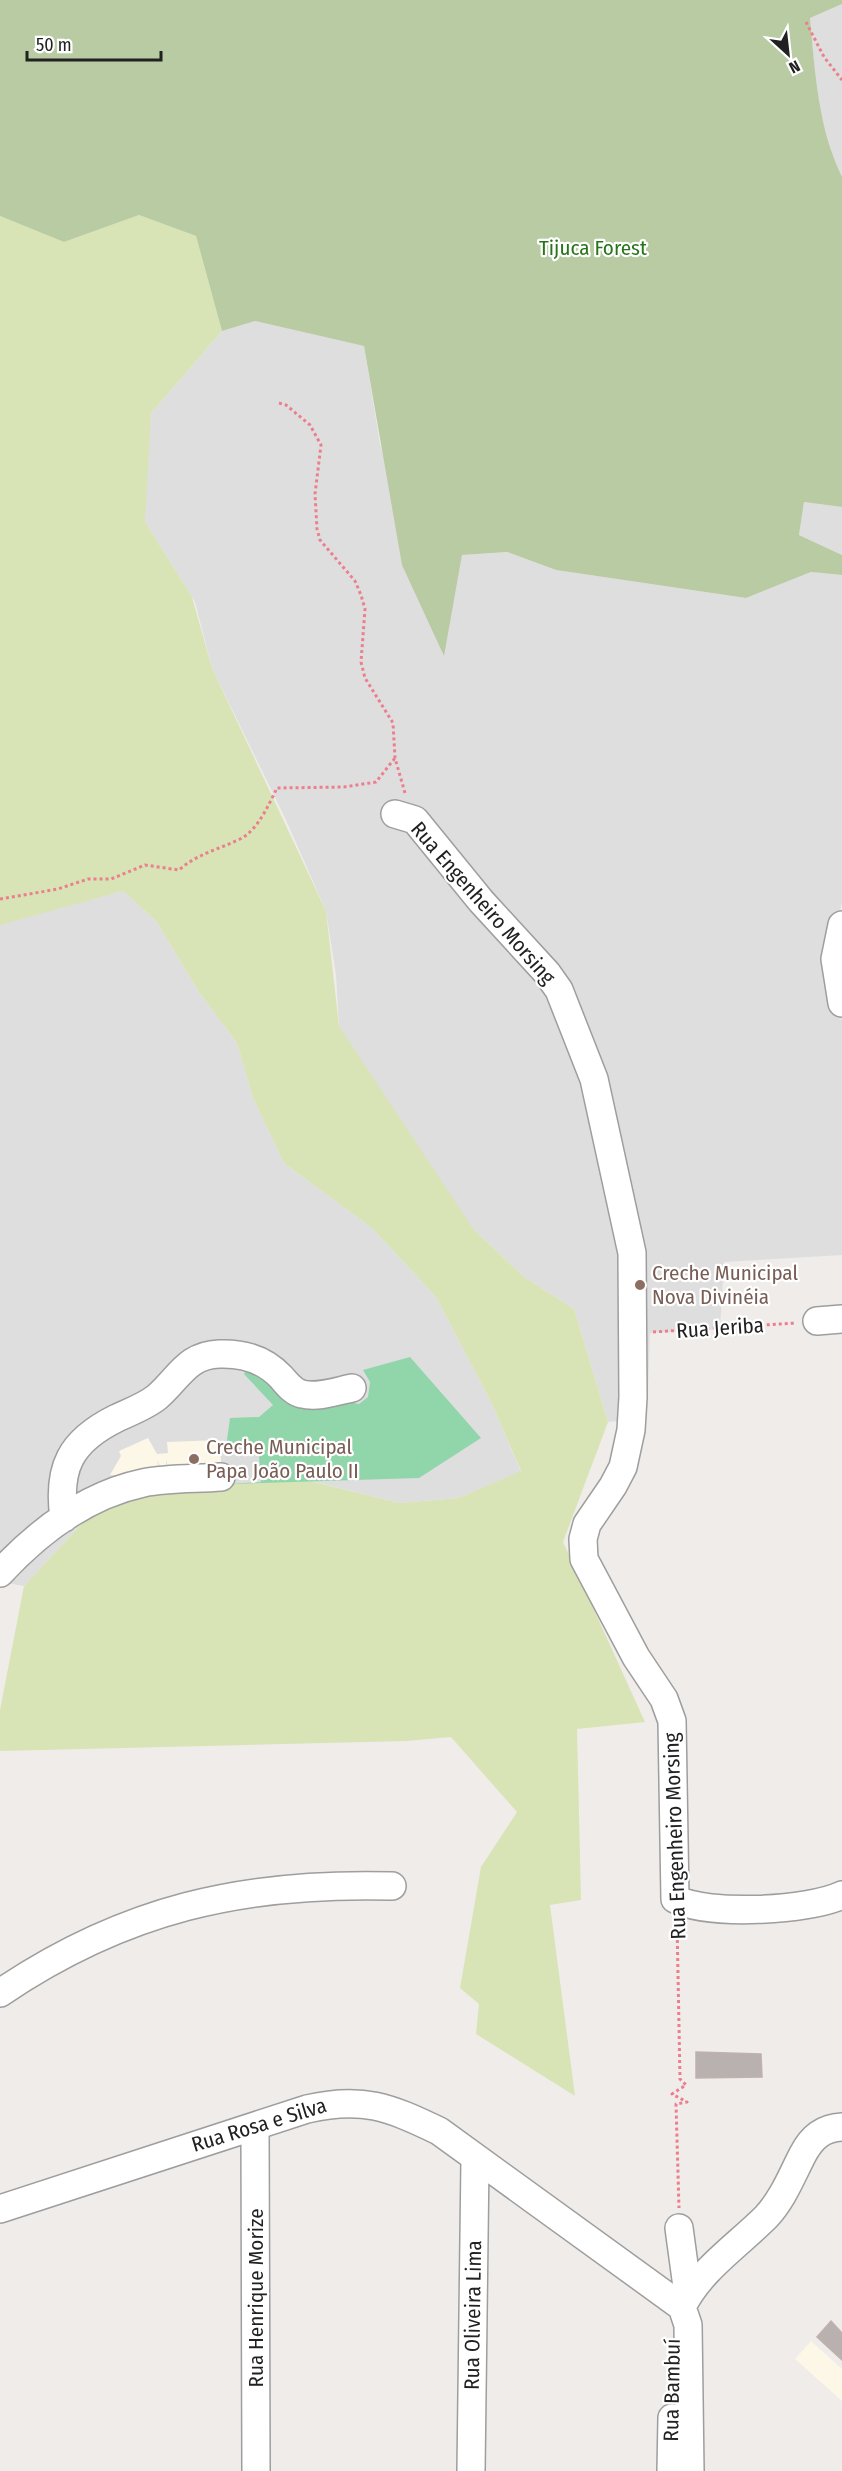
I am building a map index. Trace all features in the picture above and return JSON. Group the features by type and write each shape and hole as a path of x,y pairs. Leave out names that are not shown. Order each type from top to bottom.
{"street":[{"name":"Rua Engenheiro Morsing","path":"405,817 541,966 559,990 591,1068 632,1253 633,1397 628,1447 613,1486 587,1524 583,1539 584,1559 636,1657 664,1699 672,1721 675,1899"},
{"path":"842,925 835,959 842,1004"},
{"path":"64,1518 61,1495 62,1475 71,1455 98,1430 156,1397 176,1374 202,1355 233,1354 265,1363 300,1394 314,1395 352,1388"},
{"path":"0,1573 21,1550 77,1508 143,1483 221,1477"},
{"path":"0,1993 34,1970 88,1941 146,1917 206,1900 267,1889 309,1886 392,1886"},
{"path":"675,1899 686,1905 703,1907 788,1908 825,1902 842,1894"},
{"name":"Rua Rosa e Silva","path":"0,2209 255,2126 338,2102 369,2104 404,2114 439,2131 475,2160 684,2305"},
{"name":"Rua Henrique Morize","path":"255,2126 256,2471"},
{"path":"684,2305 700,2279 767,2216 783,2193 808,2144 819,2133 842,2127"},
{"name":"Rua Oliveira Lima","path":"471,2471 475,2160"},
{"path":"679,2228 684,2305"},
{"name":"Rua Bambuí","path":"671,2471 673,2326 684,2305"},
{"name":"Rua Bambuí","path":"684,2305 688,2325 690,2471"}],"path":[{"path":"806,22 819,48 842,80"},
{"path":"279,403 286,405 310,425 321,445 315,494 317,529 320,540 355,581 361,596 366,622 361,662 364,678 393,723 395,758 405,817"},
{"path":"0,899 58,889 88,879 111,879 145,865 179,870 194,857 240,840 257,824 277,788 344,787 376,782 395,758"},
{"name":"Rua Jeriba","path":"633,1333 829,1320"},
{"name":"Rua Engenheiro Morsing","path":"675,1899 680,2079 686,2085 672,2094 687,2102 676,2104 679,2228"}],"shaded area":[{"path":"842,4 842,177 834,161 817,100 810,18"},
{"path":"255,321 364,346 380,444 443,655 462,555 507,552 556,570 746,598 811,572 842,575 842,903 830,951 836,1003 842,1021 842,1255 724,1262 720,1329 650,1333 647,1418 608,1422 574,1309 524,1277 474,1230 421,1160 339,1026 336,975 326,911 286,820 212,668 195,602 145,522 146,471 151,413 222,331"},
{"path":"804,502 842,507 842,555 799,535"},
{"path":"123,891 156,921 199,992 237,1043 253,1098 284,1163 372,1228 436,1297 491,1402 521,1472 459,1498 400,1503 302,1479 100,1504 24,1586 0,1582 0,924"},
{"name":"Creche Municipal Papa João Paulo II","path":"148,1438 157,1454 168,1453 167,1442 219,1440 222,1471 169,1475 166,1459 166,1470 161,1468 157,1460 159,1467 130,1475 110,1475 121,1456 119,1451"},
{"path":"258,1443 261,1482 229,1484 227,1446"},
{"path":"811,2341 842,2369 842,2401 795,2359"}],"green space":[{"name":"Tijuca Forest","path":"0,0 842,0 842,4 810,18 816,79 823,119 842,177 842,507 804,502 799,535 842,555 842,575 811,572 746,598 556,570 507,552 462,555 444,656 402,565 364,346 255,321 222,331 196,236 139,215 64,242 0,216"},
{"path":"139,215 196,236 222,331 151,413 145,522 192,597 212,668 326,911 339,1026 474,1230 524,1277 574,1309 608,1422 563,1542 645,1722 577,1729 581,1900 550,1905 575,2096 476,2034 479,2004 460,1988 481,1867 517,1812 451,1737 406,1741 0,1751 0,1710 24,1586 100,1504 164,1488 301,1479 400,1503 459,1498 521,1471 491,1402 436,1297 372,1228 284,1163 253,1098 237,1043 199,992 156,921 123,891 0,925 0,216 64,242"},
{"path":"410,1357 481,1438 419,1478 229,1484 227,1440 230,1418 259,1417 273,1405 244,1374 249,1364 328,1397 359,1404 368,1397 370,1382 363,1370"}],"building":[{"path":"696,2052 761,2054 762,2077 696,2078"},
{"path":"831,2321 842,2333 842,2360 817,2337"}],"place":[{"name":"Creche Municipal Nova Divinéia","path":"640,1285"},
{"name":"Creche Municipal Papa João Paulo II","path":"194,1459"}]}
